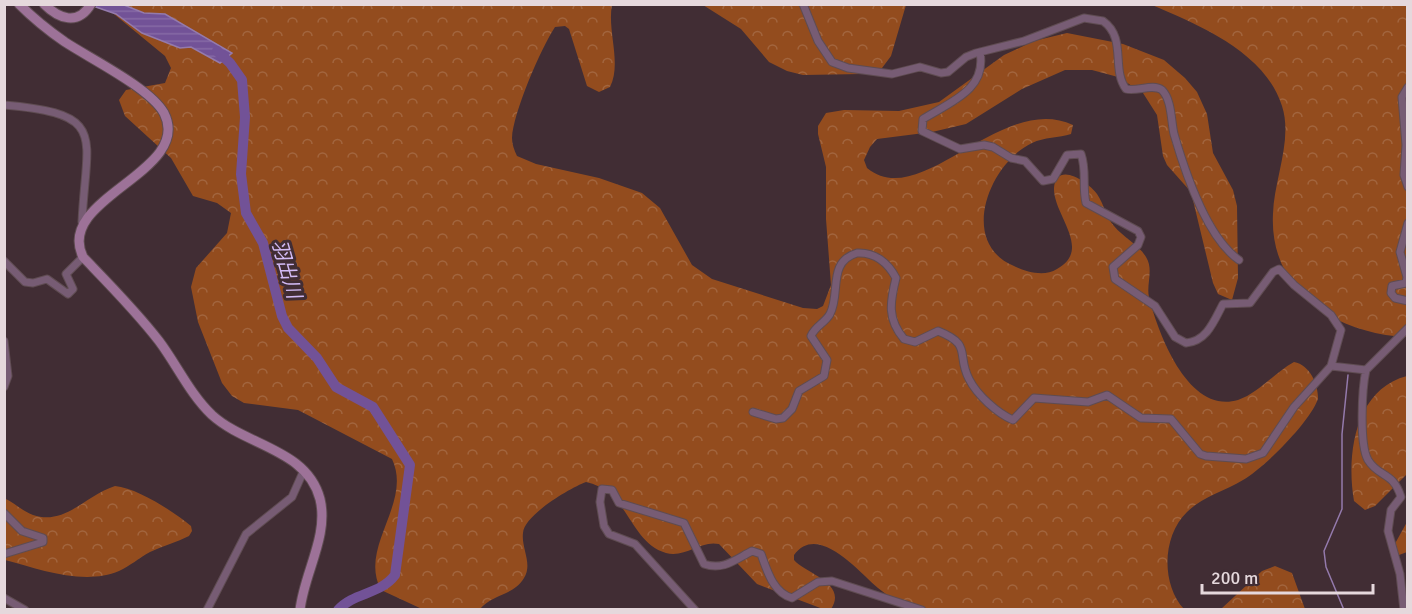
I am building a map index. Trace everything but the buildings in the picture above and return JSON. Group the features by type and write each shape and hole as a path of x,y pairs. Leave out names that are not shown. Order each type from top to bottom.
{"street":[{"path":"19,4 62,40 150,96 167,120 168,134 159,153 82,222"},
{"path":"45,4 55,15 64,19 72,19 89,7"},
{"path":"804,4 806,16 824,52 832,62 848,68 892,75 920,67 940,74 948,72 966,57 1024,41 1084,18 1094,17 1108,24 1118,45 1123,85 1135,91 1153,87 1161,90 1167,100 1181,158 1204,213 1218,239 1239,260"},
{"path":"753,412 776,419 783,418 789,414 800,391 824,376 827,360 811,336 814,329 829,316 838,270 843,261 857,252 878,258 891,268 896,278 890,307 891,317 904,339 915,342 938,331 957,341 961,346 969,380 1003,416 1013,420 1034,398 1088,402 1107,395 1141,418 1171,419 1200,454 1246,459 1263,453 1294,407 1331,366 1341,330 1336,320 1294,285 1279,269 1273,272 1250,303 1223,304 1208,332 1200,339 1186,343 1175,338 1155,306 1115,279 1113,267 1138,245 1141,237 1138,231 1086,204 1083,190 1086,177 1081,154 1067,155 1053,179 1042,181 1025,161 1011,158 993,147 984,145 960,148 922,131 923,120 976,84 980,74 980,52"},
{"path":"1407,87 1402,97 1406,145 1404,175 1407,187"},
{"path":"4,105 52,112 78,123 85,131 88,156 78,247 82,257 158,340 212,415 304,470 314,483 322,514 322,529 300,609"},
{"path":"1407,223 1400,252 1407,277 1406,283 1392,286 1391,293 1395,298 1407,302"},
{"path":"4,261 25,282 33,284 40,279 47,279 68,294 73,289 66,274 82,257"},
{"path":"1404,609 1400,574 1388,531 1391,510 1401,497 1397,483 1374,467 1365,450 1363,436 1366,370 1407,328"},
{"path":"4,340 8,376 4,387"},
{"path":"1331,366 1366,370"},
{"path":"207,609 246,534 255,524 281,509 292,497 304,470"},
{"path":"695,609 634,544 628,539 609,534 604,526 600,502 602,489 612,490 619,503 684,523 704,564 713,567 726,565 752,551 761,554 777,591 783,596 792,598 818,582 832,581 922,609"},
{"path":"4,513 21,531 43,537 43,542 34,546 4,554"},
{"path":"4,598 25,609"}],"green space":[{"path":"103,5 612,5 611,25 615,68 610,87 599,92 587,86 569,29 565,26 555,27 536,65 517,113 512,138 517,156 536,164 599,178 642,193 660,208 692,265 712,279 803,308 817,309 823,306 831,285 826,219 826,167 818,134 818,126 826,113 844,110 899,111 939,102 1004,55 1034,41 1067,33 1123,44 1164,60 1197,92 1207,114 1213,153 1233,190 1237,206 1238,278 1232,300 1218,294 1213,283 1191,192 1167,165 1163,156 1157,115 1143,93 1118,77 1092,70 1065,70 1022,89 966,124 932,132 877,139 864,160 867,168 888,178 912,175 937,165 990,136 1018,124 1046,119 1073,125 1071,134 1032,143 1017,153 1003,167 986,203 984,222 987,240 997,255 1014,266 1036,273 1047,273 1067,261 1072,252 1072,242 1055,198 1054,188 1060,175 1066,174 1080,179 1093,189 1114,226 1146,257 1150,272 1148,292 1153,312 1168,349 1178,368 1190,383 1204,395 1220,401 1238,400 1253,393 1294,362 1309,371 1318,399 1296,432 1263,465 1243,480 1200,502 1179,522 1169,547 1168,574 1176,599 1184,609 908,609 878,588 838,553 815,544 804,546 794,555 794,560 823,580 834,592 835,600 831,609 823,609 757,584 719,544 706,544 673,554 654,547 644,539 611,495 600,487 586,482 549,503 525,526 523,539 527,562 526,573 514,588 490,600 480,609 422,609 381,590 376,574 376,558 380,541 396,492 397,475 392,459 298,410 244,403 232,396 222,383 198,322 191,287 196,268 227,233 231,213 217,203 193,196 171,158 125,116 119,100 126,90 165,83 171,68 165,56"},
{"path":"703,5 906,5 891,56 882,68 862,74 803,75 787,71 769,62 741,29"},
{"path":"1152,5 1407,5 1407,337 1381,334 1333,317 1312,304 1295,286 1282,266 1275,242 1274,201 1284,146 1285,119 1273,87 1261,70 1228,43"},
{"path":"1407,376 1407,474 1375,506 1365,510 1354,501 1352,483 1354,445 1358,426 1365,409 1376,395 1389,383"},
{"path":"115,486 134,491 175,514 191,526 192,531 189,536 150,552 119,571 91,577 62,575 5,560 4,498 33,515 55,516"},
{"path":"1407,522 1407,552 1399,555 1392,549"},
{"path":"1275,566 1292,573 1305,609 1221,609 1262,571"}],"shaded area":[{"path":"90,5 124,5 144,13 165,14 232,53 220,63 191,47 180,48 142,33 116,14"}],"waterway":[{"name":"羽出川","path":"217,51 230,63 242,80 245,117 241,174 246,213 263,243 282,316 288,328 317,358 336,387 373,407 410,465 395,575 389,582 344,604 338,610"},
{"path":"1344,610 1326,567 1324,551 1342,509 1342,434 1348,375"}]}
